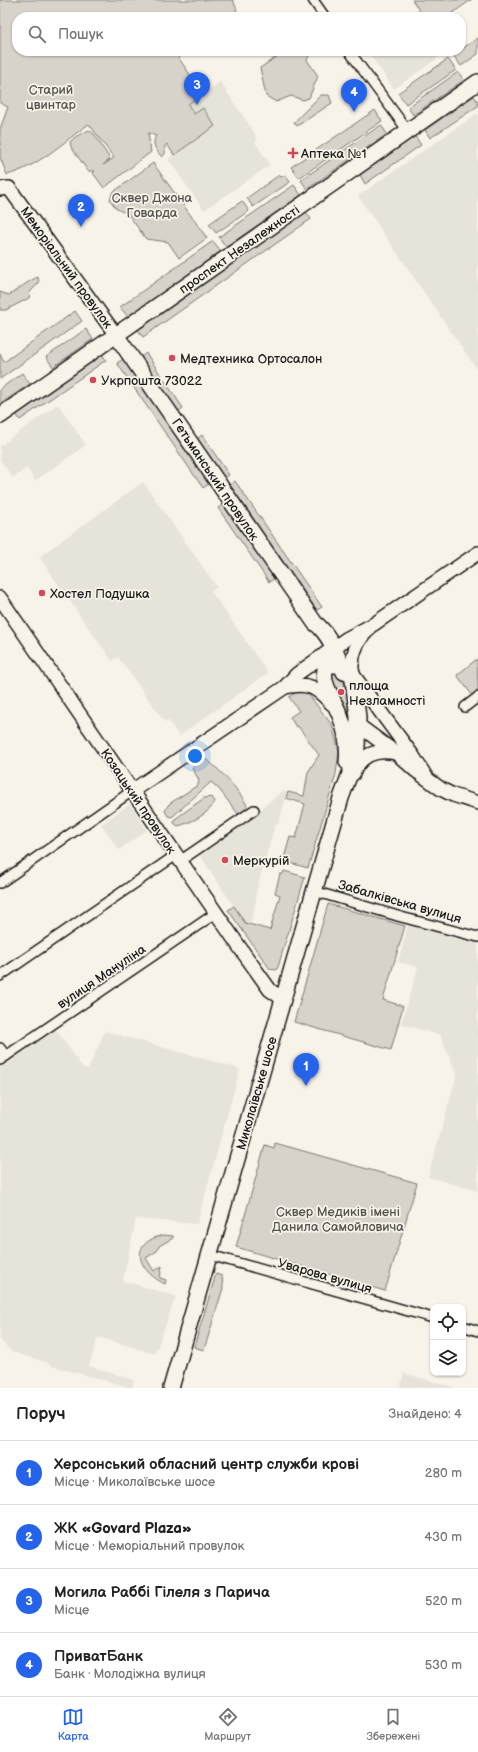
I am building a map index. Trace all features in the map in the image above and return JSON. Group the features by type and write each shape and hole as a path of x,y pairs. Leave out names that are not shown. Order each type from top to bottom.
{"main road":[{"name":"проспект Незалежності","path":"0,416 478,82"},
{"name":"Гетьманський провулок","path":"116,335 315,623 330,654"},
{"path":"330,654 324,669 328,689 350,717 346,737 348,753 341,798"},
{"path":"330,654 350,717 357,747 353,765 341,798"},
{"name":"Миколаївське шосе","path":"171,1388 341,798"}],"street":[{"path":"313,0 321,12"},
{"path":"353,56 408,131"},
{"name":"Меморіальний провулок","path":"0,189 9,188 116,335"},
{"path":"0,883 285,687 301,672 360,635 478,553"},
{"name":"Козацький провулок","path":"0,598 270,990 283,999"},
{"path":"330,654 353,654 360,635"},
{"path":"330,654 346,639 360,635"},
{"path":"330,654 415,770 441,789 453,795 478,803"},
{"path":"285,687 299,684 311,686 321,692 350,717 401,749"},
{"path":"465,707 478,697"},
{"path":"341,798 348,790 356,767 364,757 383,751 401,749"},
{"path":"0,976 178,858 254,810"},
{"name":"Забалківська вулиця","path":"314,891 401,917 478,937"},
{"name":"вулиця Мануліна","path":"3,1058 216,913"},
{"path":"0,1048 3,1058"},
{"name":"Уварова вулиця","path":"210,1255 430,1317"},
{"path":"466,1327 478,1330"}],"shaded area":[{"path":"371,56 437,56 438,58 394,89"},
{"path":"220,82 252,129 258,140 255,142 270,165 204,210 168,159 215,126 203,108 194,114 188,104"},
{"path":"478,113 478,371 358,196"},
{"path":"58,404 86,445 35,481 27,468 13,478 0,459 0,446"},
{"path":"143,482 217,587 211,591 268,673 179,736 168,720 165,722 118,657 112,661 39,557"},
{"path":"283,791 288,792 278,825 275,825 255,896 257,897 250,924 245,923 199,854 229,834"},
{"path":"130,804 147,830 119,850 101,824"},
{"path":"409,923 478,942 478,1191 428,1177 457,1074 440,1035 401,1024 418,967 398,962"},
{"path":"55,1028 83,1068 88,1069 105,1031 240,1069 197,1224 136,1219 123,1281 176,1296 155,1354 98,1337 89,1366 134,1380 132,1388 52,1366 46,1362 12,1352 0,1340 0,1066"},
{"path":"404,1373 455,1388 400,1388"}],"green space":[{"name":"Старий цвинтар","path":"0,0 233,0 237,10 235,12 12,12 12,56 179,56 178,57 203,94 188,104 194,114 203,108 215,126 174,155 167,144 165,146 165,154 162,157 154,144 156,136 148,133 151,152 104,188 93,173 95,171 88,171 71,147 70,142 75,137 89,130 94,134 110,159 103,165 114,158 89,124 40,160 7,175 0,157 0,129 8,107 0,103"},
{"path":"412,0 471,0 454,12 420,12"},
{"path":"478,38 478,54 461,66 454,56 466,56 466,46"},
{"path":"278,56 309,56 307,60 318,76 309,98 303,100 291,96 276,102 266,96 260,68"},
{"path":"448,59 456,70 406,104 398,93"},
{"path":"458,72 464,80 413,115 408,107"},
{"path":"321,95 329,95 332,103 297,126 294,122"},
{"path":"474,96 478,102 478,106 430,138 425,130"},
{"path":"375,110 382,121 299,178 291,167"},
{"path":"381,125 387,134 307,189 301,180"},
{"path":"415,136 421,145 365,184 360,175"},
{"name":"Сквер Джона Говарда","path":"153,163 207,238 179,258 168,242 146,239 125,210 123,212 117,209 110,200 112,193"},
{"path":"279,175 281,177 285,175 290,182 253,207 247,198"},
{"path":"294,185 301,195 226,247 219,237"},
{"path":"242,201 249,211 216,233 209,224"},
{"path":"306,212 311,219 143,337 138,330"},
{"path":"213,241 221,251 128,317 120,307"},
{"path":"38,277 39,283 30,292 29,298 6,310 0,310 0,292 9,295"},
{"path":"75,311 82,321 0,379 0,354 4,362"},
{"path":"86,329 93,339 53,367 46,357"},
{"path":"146,353 183,408 178,412 141,357"},
{"path":"102,354 106,360 20,420 16,414"},
{"path":"123,359 209,484 203,488 117,363"},
{"path":"22,373 30,384 0,404 0,389"},
{"path":"202,435 229,475 224,479 197,439"},
{"path":"235,481 322,607 317,610 230,485"},
{"path":"224,504 275,578 269,582 218,508"},
{"path":"477,659 478,690 472,695 457,675"},
{"path":"331,668 340,670 352,708 350,714 345,712 331,677"},
{"path":"300,690 306,691 332,725 339,751 336,774 308,868 287,862 288,859 284,858 290,837 296,838 305,804 286,798 288,792 304,796 308,772 319,755 298,726 296,727 290,717 299,711 289,697"},
{"path":"204,758 223,774 242,797 248,809 244,814 238,814 219,789 211,782 172,817 168,816 165,811 169,804 198,785 199,780 192,768 197,761"},
{"path":"211,797 215,801 209,810 204,814 183,825 178,826 174,823 175,819 204,798"},
{"path":"284,871 305,877 276,970 270,969 228,910 234,906 245,923 270,930 280,895 275,893 280,874 283,874"},
{"path":"328,904 405,926 383,1000 403,1006 391,1050 294,1022"},
{"name":"Сквер Медиків імені Данила Самойловича","path":"275,1143 417,1183 385,1291 236,1247 265,1145 274,1148"},
{"path":"164,1235 173,1236 173,1238 159,1246 157,1251 146,1258 154,1271 162,1266 160,1278 166,1280 165,1284 148,1272 140,1258 141,1251 145,1244 152,1239"},
{"path":"216,1274 222,1276 223,1288 204,1350 194,1347"}],"place":[{"name":"Могила Раббі Гілеля з Парича","path":"197,105"},
{"name":"ПриватБанк","path":"354,112"},
{"name":"Аптека №1","path":"293,153"},
{"name":"ЖК «Govard Plaza»","path":"81,227"},
{"name":"Медтехника Ортосалон","path":"172,358"},
{"name":"Укрпошта 73022","path":"93,380"},
{"name":"Хостел Подушка","path":"42,593"},
{"name":"площа Незламності","path":"341,692"},
{"name":"Меркурій","path":"225,860"},
{"name":"Херсонський обласний центр служби крові","path":"306,1086"}]}
